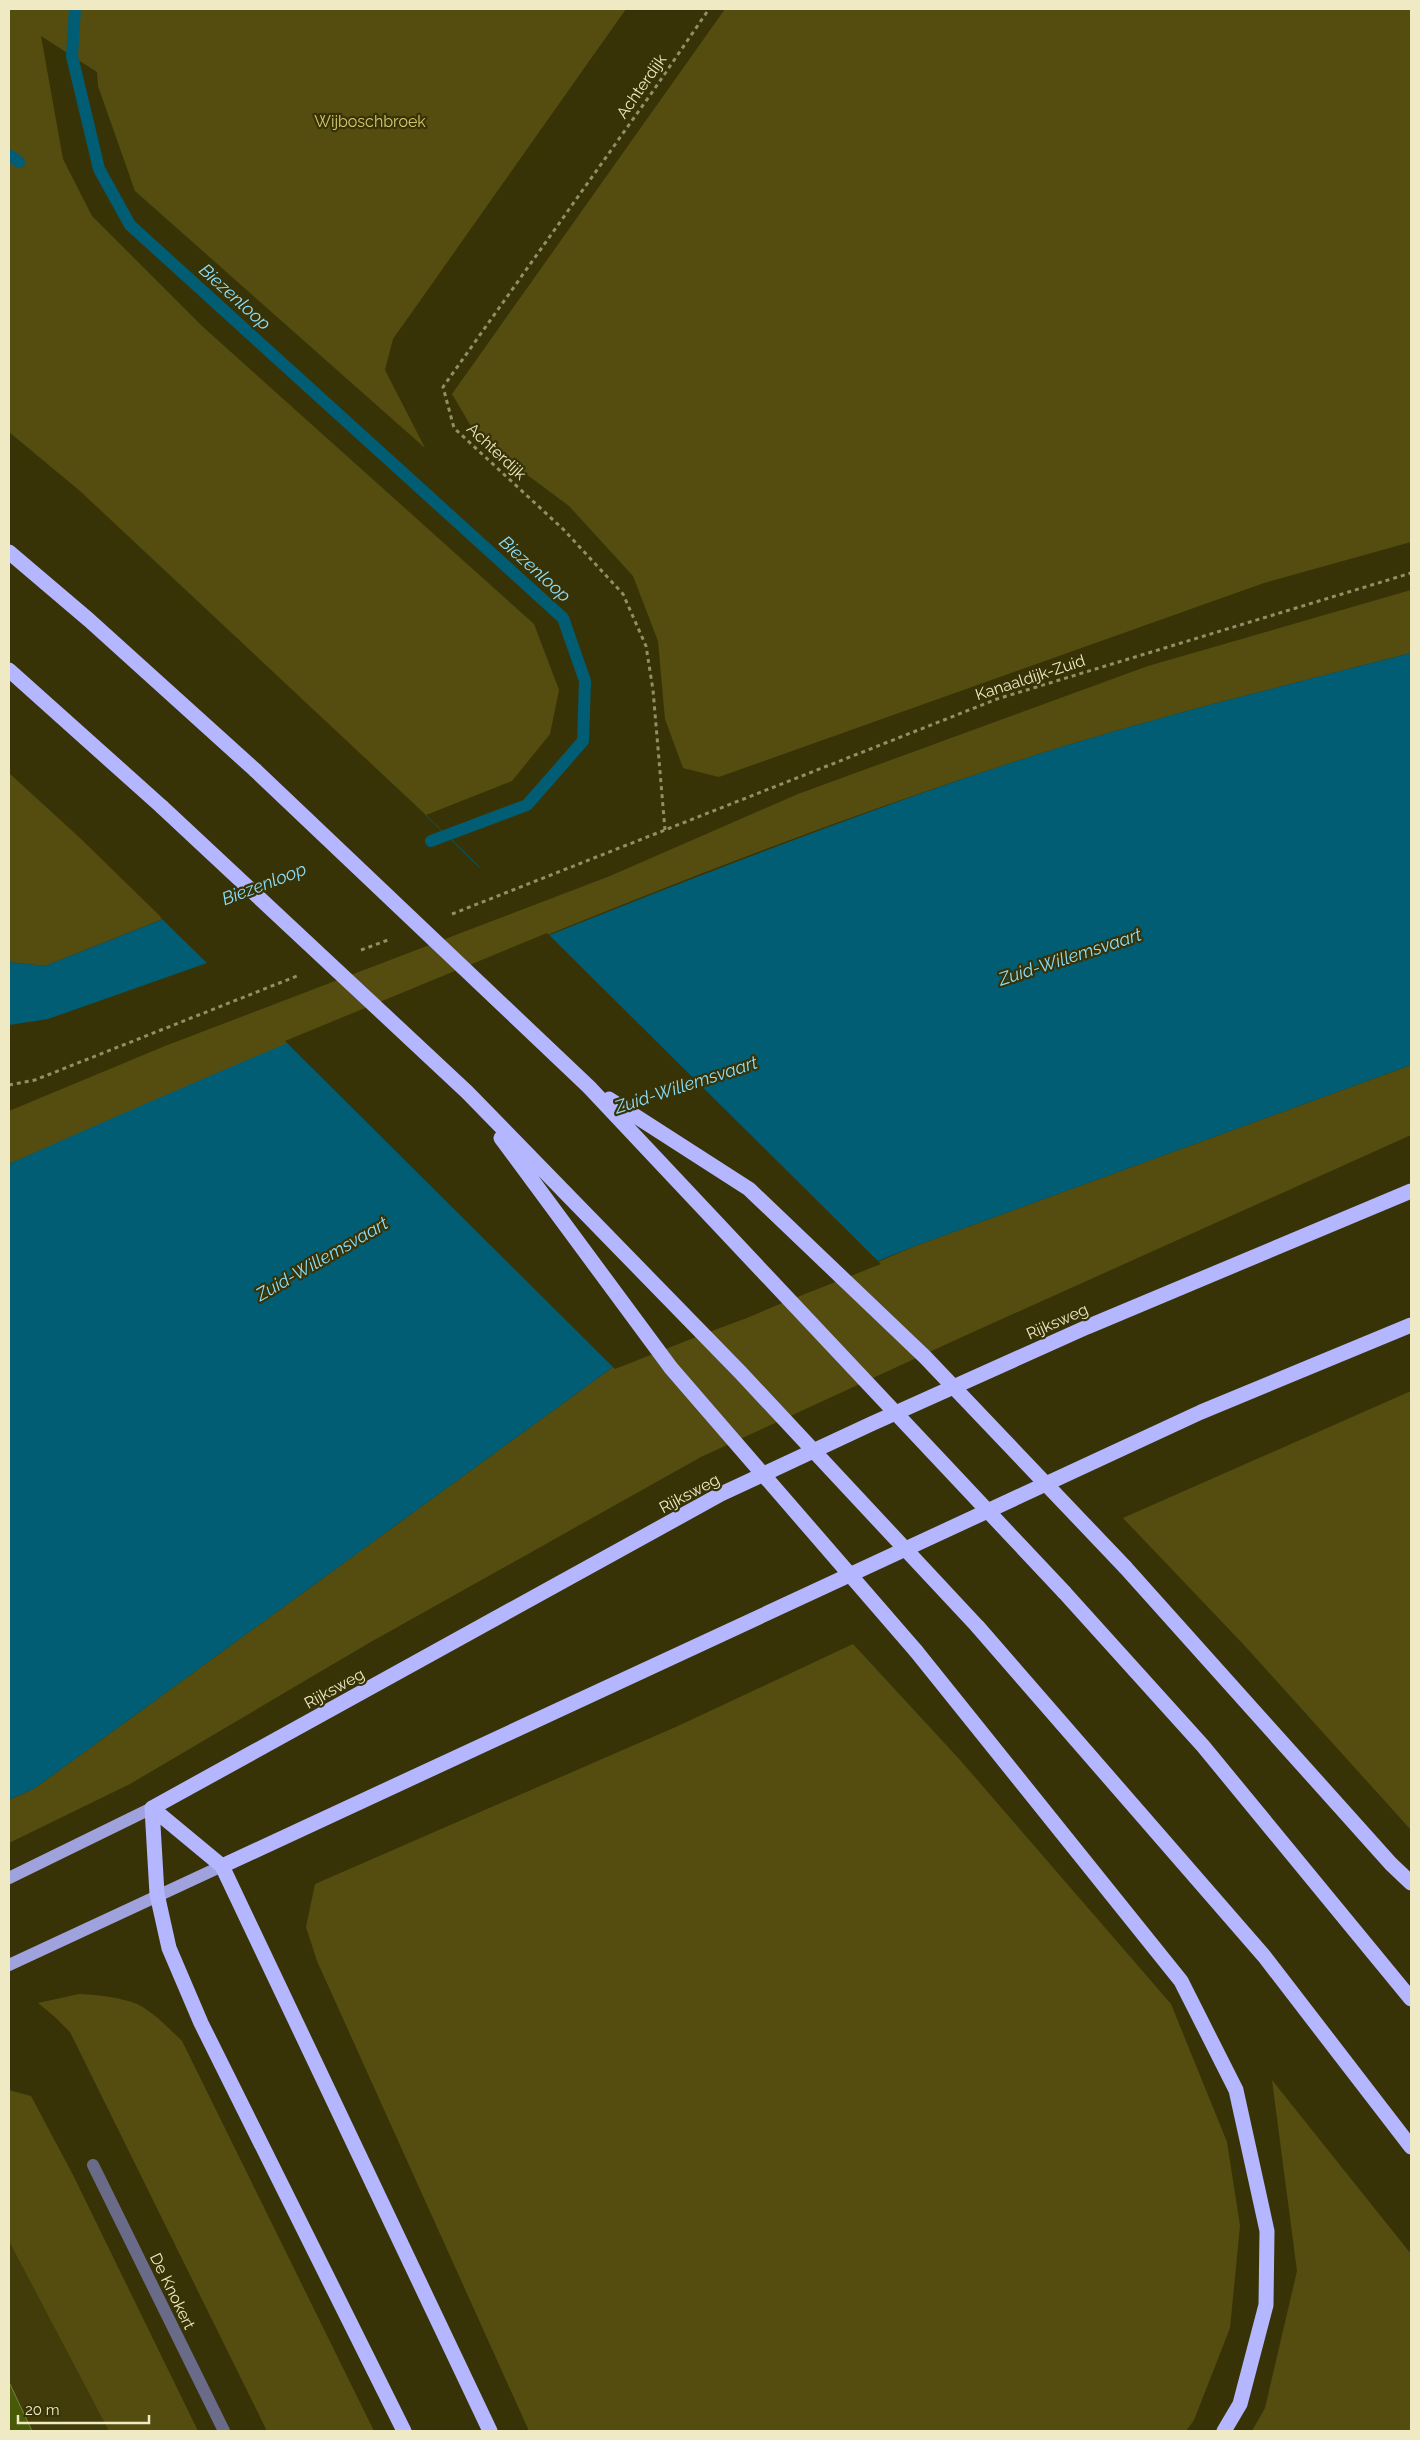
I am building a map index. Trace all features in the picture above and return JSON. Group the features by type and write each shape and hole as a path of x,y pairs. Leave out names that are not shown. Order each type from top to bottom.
{"highway":[{"path":"9,552 89,620 255,770 589,1087 1064,1592 1203,1746 1411,1999"},
{"path":"9,670 162,807 467,1092 740,1372 978,1627 1264,1956 1411,2147"},
{"path":"589,1087 749,1189 925,1357 1125,1567 1371,1842 1411,1883"},
{"path":"467,1092 671,1368 916,1651 1181,1981 1236,2090 1267,2231 1266,2305 1240,2404 1224,2431"},
{"name":"Rijksweg","path":"152,1808 721,1494 1078,1331 1411,1191"},
{"path":"222,1866 1192,1416 1411,1325"},
{"path":"152,1808 222,1866 490,2431"},
{"path":"152,1808 157,1894 169,1948 201,2023 404,2431"}],"main road":[{"name":"Rijksweg","path":"9,1878 152,1808"},
{"path":"9,1965 157,1894 222,1866"}],"street":[{"name":"De Knokert","path":"93,2165 224,2431"}],"path":[{"name":"Achterdijk","path":"665,830 653,690 646,646 623,594 564,530 454,428 443,387 654,91 709,9"},
{"name":"Kanaaldijk-Zuid","path":"665,830 996,699 1411,572"}],"shaded area":[{"path":"9,2185 130,2431 9,2431"}],"green space":[{"name":"Wijboschbroek","path":"9,9 626,9 393,339 385,370 425,448 135,191 98,86 97,72 41,36 63,159 92,216 202,326 534,624 559,690 550,734 512,781 426,815 80,491 9,432"},
{"path":"725,9 1411,9 1411,542 1264,583 719,777 683,768 665,719 658,641 633,576 569,506 478,438 452,394"},
{"path":"1411,590 1411,653 1088,739 910,797 779,844 520,946 9,1164 9,1111 165,1046 610,876 798,794 1148,666"},
{"path":"9,773 81,839 163,919 45,966 9,962"},
{"path":"1411,1065 1411,1135 701,1457 369,1643 130,1784 9,1843 9,1800 35,1788 613,1367 747,1318 915,1246"},
{"path":"1411,1391 1411,1830 1244,1645 1123,1518"},
{"path":"853,1644 960,1760 1171,2004 1227,2142 1240,2226 1230,2328 1194,2420 1186,2431 529,2431 317,1961 306,1927 315,1884 678,1726"},
{"path":"79,1994 108,1997 137,2004 155,2016 182,2041 374,2431 267,2431 70,2032 38,2003"},
{"path":"1272,2080 1411,2254 1411,2431 1252,2431 1265,2408 1297,2271"},
{"path":"9,2090 31,2096 73,2175 198,2431 109,2431 9,2241"}],"water":[{"name":"Zuid-Willemsvaart","path":"1411,653 1411,1065 915,1246 613,1367 35,1788 9,1800 9,1164 249,1059 410,992 653,894 846,820 993,769 1088,739"},
{"path":"426,815 480,867 48,1019 9,1025 9,962 45,966"}],"pier":[{"path":"423,813 481,869 209,965 160,917"},
{"path":"547,933 881,1264 615,1369 285,1041"}],"building":[{"path":"9,2382 32,2431 9,2431"}],"waterway":[{"name":"Biezenloop","path":"75,9 72,56 99,169 130,225 563,618 585,681 583,741 527,805 431,841"},
{"path":"9,155 19,162"}]}
